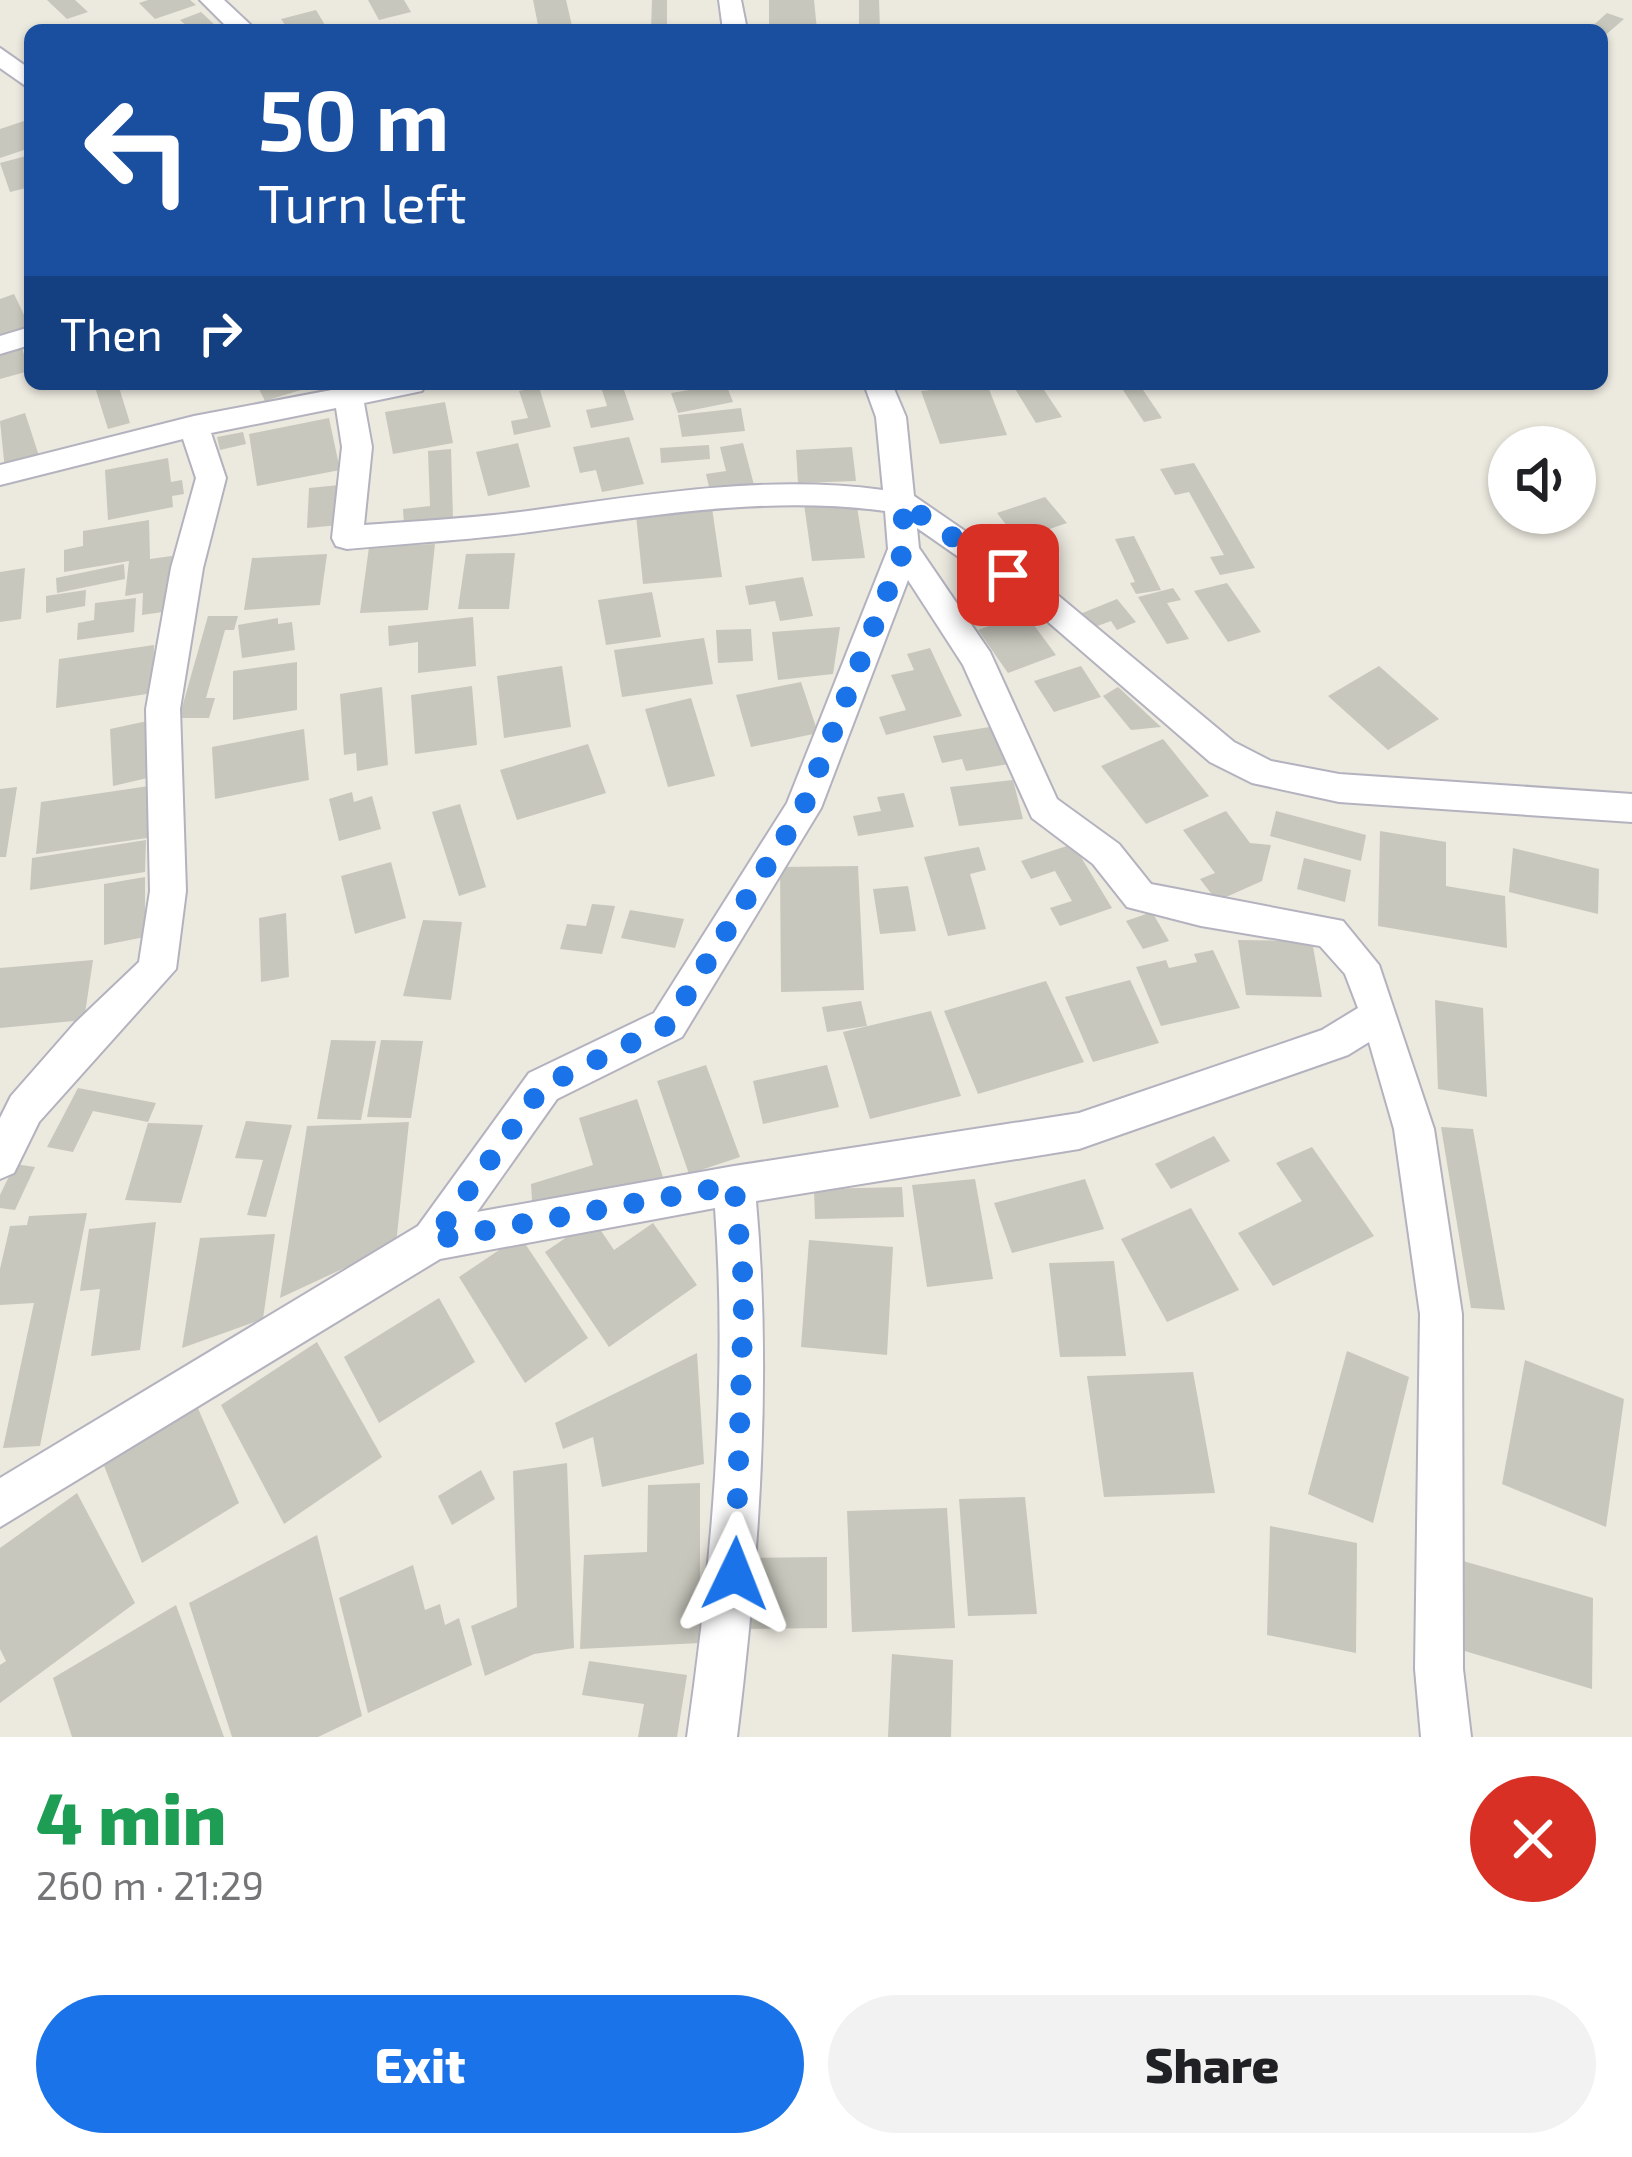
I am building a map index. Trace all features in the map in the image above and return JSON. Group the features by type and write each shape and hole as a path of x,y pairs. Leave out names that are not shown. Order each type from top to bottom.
{"street":[{"path":"211,0 237,24"},
{"path":"0,55 24,77"},
{"path":"0,475 194,426 380,390"},
{"path":"433,1240 543,1086 668,1025 803,808 904,549 891,417 880,390"},
{"path":"348,396 357,447 347,538 524,522 631,506 820,492 903,503 1043,600 1222,752 1264,773 1340,788 1632,808"},
{"path":"0,1160 25,1109 89,1034 157,969 168,892 164,709 187,568 212,478 194,426"},
{"path":"904,549 978,661 1043,808 1106,854 1139,896 1330,932 1360,965 1414,1130 1441,1314 1437,1510 1439,1670 1446,1737"},
{"path":"0,1504 433,1240 734,1185 1079,1131 1334,1043 1380,1015"},
{"path":"712,1737 735,1574 744,1286 734,1185"}],"building":[{"path":"47,0 75,0 88,12 67,19"},
{"path":"190,0 196,5 155,19 139,3"},
{"path":"368,0 404,0 411,12 379,20"},
{"path":"533,0 566,0 572,24 538,24"},
{"path":"652,0 667,0 667,24 651,24"},
{"path":"769,0 814,0 816,24 769,24"},
{"path":"859,0 879,0 880,24 859,24"},
{"path":"316,10 324,24 284,24 281,19"},
{"path":"201,12 214,24 184,24 180,20"},
{"path":"1607,13 1624,19 1608,33 1608,24 1595,24"},
{"path":"24,121 24,150 0,158 0,129"},
{"path":"24,157 24,188 10,192 0,163"},
{"path":"14,294 24,315 24,329 0,339 0,299"},
{"path":"22,348 24,372 0,379 0,354"},
{"path":"96,390 120,390 130,423 108,429"},
{"path":"260,390 301,390 265,401"},
{"path":"540,390 551,427 514,435 511,421 528,418 519,391"},
{"path":"602,390 624,390 634,420 591,428 586,410 607,406"},
{"path":"728,390 733,402 678,413 671,393"},
{"path":"989,390 1007,435 940,444 921,391"},
{"path":"1016,390 1044,390 1062,417 1036,423"},
{"path":"1123,390 1143,390 1162,418 1144,422"},
{"path":"445,402 453,443 393,454 385,412"},
{"path":"741,408 745,431 682,437 678,415"},
{"path":"25,413 40,459 5,470 0,421"},
{"path":"329,418 340,470 257,486 249,434"},
{"path":"243,432 246,444 220,450 217,437"},
{"path":"629,437 644,484 602,492 596,470 580,473 573,447"},
{"path":"518,443 530,487 488,496 476,452"},
{"path":"743,443 754,485 710,491 706,474 726,471 720,447"},
{"path":"709,445 710,459 661,463 660,448"},
{"path":"852,447 856,481 798,483 796,450"},
{"path":"451,449 453,519 404,525 403,509 430,506 428,451"},
{"path":"168,458 171,482 182,480 184,494 172,496 173,507 108,520 105,470"},
{"path":"1194,463 1255,568 1220,575 1210,557 1224,555 1189,492 1175,495 1160,469"},
{"path":"340,485 339,525 307,528 309,488"},
{"path":"1045,497 1067,523 1018,540 997,513"},
{"path":"856,500 865,558 812,561 804,504"},
{"path":"712,508 722,577 643,584 636,515"},
{"path":"149,520 150,559 172,556 170,611 142,615 143,593 125,596 129,561 64,572 64,550 83,546 83,531"},
{"path":"1134,536 1161,590 1136,594 1130,583 1135,582 1115,539"},
{"path":"435,544 428,610 360,613 369,547"},
{"path":"515,553 509,609 458,609 466,554"},
{"path":"327,554 320,605 244,610 252,558"},
{"path":"124,564 125,579 57,593 56,578"},
{"path":"25,568 21,619 0,622 0,572"},
{"path":"803,577 813,616 780,621 775,601 749,605 745,586"},
{"path":"1227,583 1261,632 1228,642 1194,591"},
{"path":"1173,588 1181,600 1167,603 1189,639 1167,644 1138,597"},
{"path":"86,590 85,606 46,613 46,596"},
{"path":"652,592 661,637 606,645 598,600"},
{"path":"136,598 134,632 77,640 78,623 94,620 95,603"},
{"path":"1117,599 1136,622 1117,630 1111,621 1092,628 1080,614"},
{"path":"1025,613 1056,655 1008,673 978,630"},
{"path":"208,616 238,616 234,630 225,630 206,698 215,698 209,718 179,718"},
{"path":"473,617 476,666 418,673 418,642 389,646 388,626"},
{"path":"278,618 278,624 292,622 295,650 242,658 238,625"},
{"path":"840,627 833,674 778,680 772,632"},
{"path":"751,629 753,661 718,663 716,630"},
{"path":"704,638 713,684 622,697 614,650"},
{"path":"154,645 153,693 56,708 59,659"},
{"path":"930,648 962,716 886,735 879,717 906,710 891,675 914,670 907,654"},
{"path":"297,662 297,710 233,720 233,671"},
{"path":"562,666 571,727 504,738 497,676"},
{"path":"1081,666 1101,697 1054,712 1034,681"},
{"path":"1379,666 1439,719 1388,750 1328,696"},
{"path":"801,682 818,733 751,747 736,695"},
{"path":"472,686 477,745 415,754 411,695"},
{"path":"382,687 388,765 357,771 356,753 344,755 340,694"},
{"path":"1118,687 1161,727 1131,730 1103,696"},
{"path":"691,698 715,776 668,787 645,709"},
{"path":"152,720 156,776 113,786 110,729"},
{"path":"996,726 1009,764 966,771 962,759 942,763 933,736"},
{"path":"304,729 309,780 215,799 212,747"},
{"path":"1163,739 1209,796 1146,824 1101,766"},
{"path":"588,744 606,793 517,820 500,770"},
{"path":"1013,780 1023,819 959,826 950,787"},
{"path":"149,786 147,838 36,854 41,802"},
{"path":"17,787 6,857 0,857 0,789"},
{"path":"352,792 354,802 372,796 381,829 339,841 329,799"},
{"path":"904,793 914,827 858,836 853,816 881,811 877,797"},
{"path":"460,804 486,887 459,896 432,812"},
{"path":"1226,811 1250,843 1271,845 1262,881 1217,901 1200,879 1215,873 1183,830"},
{"path":"1276,811 1366,835 1361,861 1270,836"},
{"path":"1380,831 1446,842 1446,886 1505,896 1507,948 1378,926"},
{"path":"146,840 145,872 30,890 32,858"},
{"path":"1073,844 1112,908 1060,926 1050,908 1072,901 1055,871 1031,879 1021,861"},
{"path":"979,847 986,870 970,874 986,929 948,936 924,857"},
{"path":"1513,848 1599,869 1598,914 1509,892"},
{"path":"1304,858 1351,870 1345,902 1297,889"},
{"path":"391,862 406,918 355,934 341,876"},
{"path":"858,866 864,990 781,992 780,867"},
{"path":"145,877 145,937 104,945 104,884"},
{"path":"908,886 916,931 880,934 873,889"},
{"path":"592,904 615,906 602,954 560,949 567,924 586,926"},
{"path":"630,910 684,919 675,948 621,938"},
{"path":"1152,912 1169,941 1143,949 1126,921"},
{"path":"286,913 289,977 261,982 259,918"},
{"path":"423,920 462,922 451,1000 403,996"},
{"path":"1238,940 1312,941 1322,997 1246,995"},
{"path":"1213,950 1240,1008 1161,1026 1136,967 1166,960 1169,968 1197,962 1194,954"},
{"path":"93,960 84,1020 0,1028 0,968"},
{"path":"1130,980 1159,1043 1093,1062 1065,997"},
{"path":"1046,981 1084,1062 978,1094 944,1011"},
{"path":"1435,1000 1483,1008 1487,1097 1438,1089"},
{"path":"861,1001 867,1026 827,1032 822,1007"},
{"path":"931,1011 961,1096 870,1119 843,1032"},
{"path":"331,1040 376,1041 361,1120 317,1119"},
{"path":"381,1040 423,1041 411,1118 367,1117"},
{"path":"706,1065 740,1157 689,1174 657,1081"},
{"path":"827,1065 839,1107 763,1124 753,1081"},
{"path":"78,1088 156,1103 148,1122 93,1111 73,1152 47,1147"},
{"path":"637,1099 666,1186 533,1216 531,1184 593,1165 579,1118"},
{"path":"246,1121 292,1125 266,1217 247,1215 263,1160 235,1158"},
{"path":"409,1122 396,1244 280,1298 307,1126"},
{"path":"148,1123 203,1125 181,1203 125,1200"},
{"path":"1441,1127 1473,1129 1505,1310 1471,1308"},
{"path":"1214,1136 1230,1161 1171,1189 1155,1164"},
{"path":"1312,1147 1374,1236 1273,1286 1238,1233 1302,1201 1276,1163"},
{"path":"15,1164 35,1167 15,1210 0,1208 0,1195"},
{"path":"975,1179 993,1279 927,1287 912,1185"},
{"path":"1085,1179 1104,1229 1012,1253 994,1203"},
{"path":"902,1187 904,1217 815,1219 814,1189"},
{"path":"1191,1208 1239,1290 1167,1322 1121,1239"},
{"path":"87,1213 40,1446 3,1448 34,1303 0,1305 0,1269 10,1226 27,1225 29,1216"},
{"path":"593,1219 614,1250 653,1223 697,1285 609,1347 545,1252"},
{"path":"156,1222 140,1350 91,1356 100,1289 80,1291 89,1229"},
{"path":"275,1234 263,1319 182,1348 200,1238"},
{"path":"520,1236 588,1338 525,1383 459,1277"},
{"path":"809,1240 893,1247 887,1355 801,1347"},
{"path":"1114,1261 1126,1356 1060,1357 1049,1263"},
{"path":"439,1298 475,1362 379,1423 344,1357"},
{"path":"317,1342 382,1457 284,1524 221,1405"},
{"path":"1347,1351 1409,1377 1373,1523 1308,1494"},
{"path":"697,1353 704,1464 602,1487 593,1437 563,1449 555,1423"},
{"path":"1525,1360 1624,1399 1606,1527 1502,1484"},
{"path":"1193,1372 1215,1493 1104,1497 1087,1376"},
{"path":"197,1406 239,1503 142,1563 103,1463"},
{"path":"567,1463 574,1648 534,1654 485,1676 471,1626 517,1607 513,1471"},
{"path":"481,1470 495,1499 452,1525 438,1496"},
{"path":"700,1483 700,1643 580,1649 584,1555 647,1552 648,1485"},
{"path":"77,1493 135,1603 0,1703 0,1665 6,1661 0,1649 0,1548"},
{"path":"1025,1497 1037,1614 968,1616 959,1499"},
{"path":"947,1508 955,1628 852,1632 847,1511"},
{"path":"1270,1526 1357,1543 1356,1653 1267,1635"},
{"path":"317,1535 362,1716 318,1737 232,1737 189,1603"},
{"path":"827,1557 827,1628 743,1629 744,1558"},
{"path":"1463,1561 1593,1598 1592,1689 1458,1649"},
{"path":"413,1565 425,1610 440,1604 445,1625 459,1618 472,1665 368,1713 339,1598"},
{"path":"176,1605 224,1737 72,1737 53,1678"},
{"path":"892,1654 953,1660 951,1737 888,1737"},
{"path":"589,1661 687,1675 677,1737 638,1737 644,1704 582,1695"}],"route":[{"path":"735,1574 744,1286 734,1185 433,1240 543,1086 668,1025 803,808 904,549 903,503 1008,575"}]}
